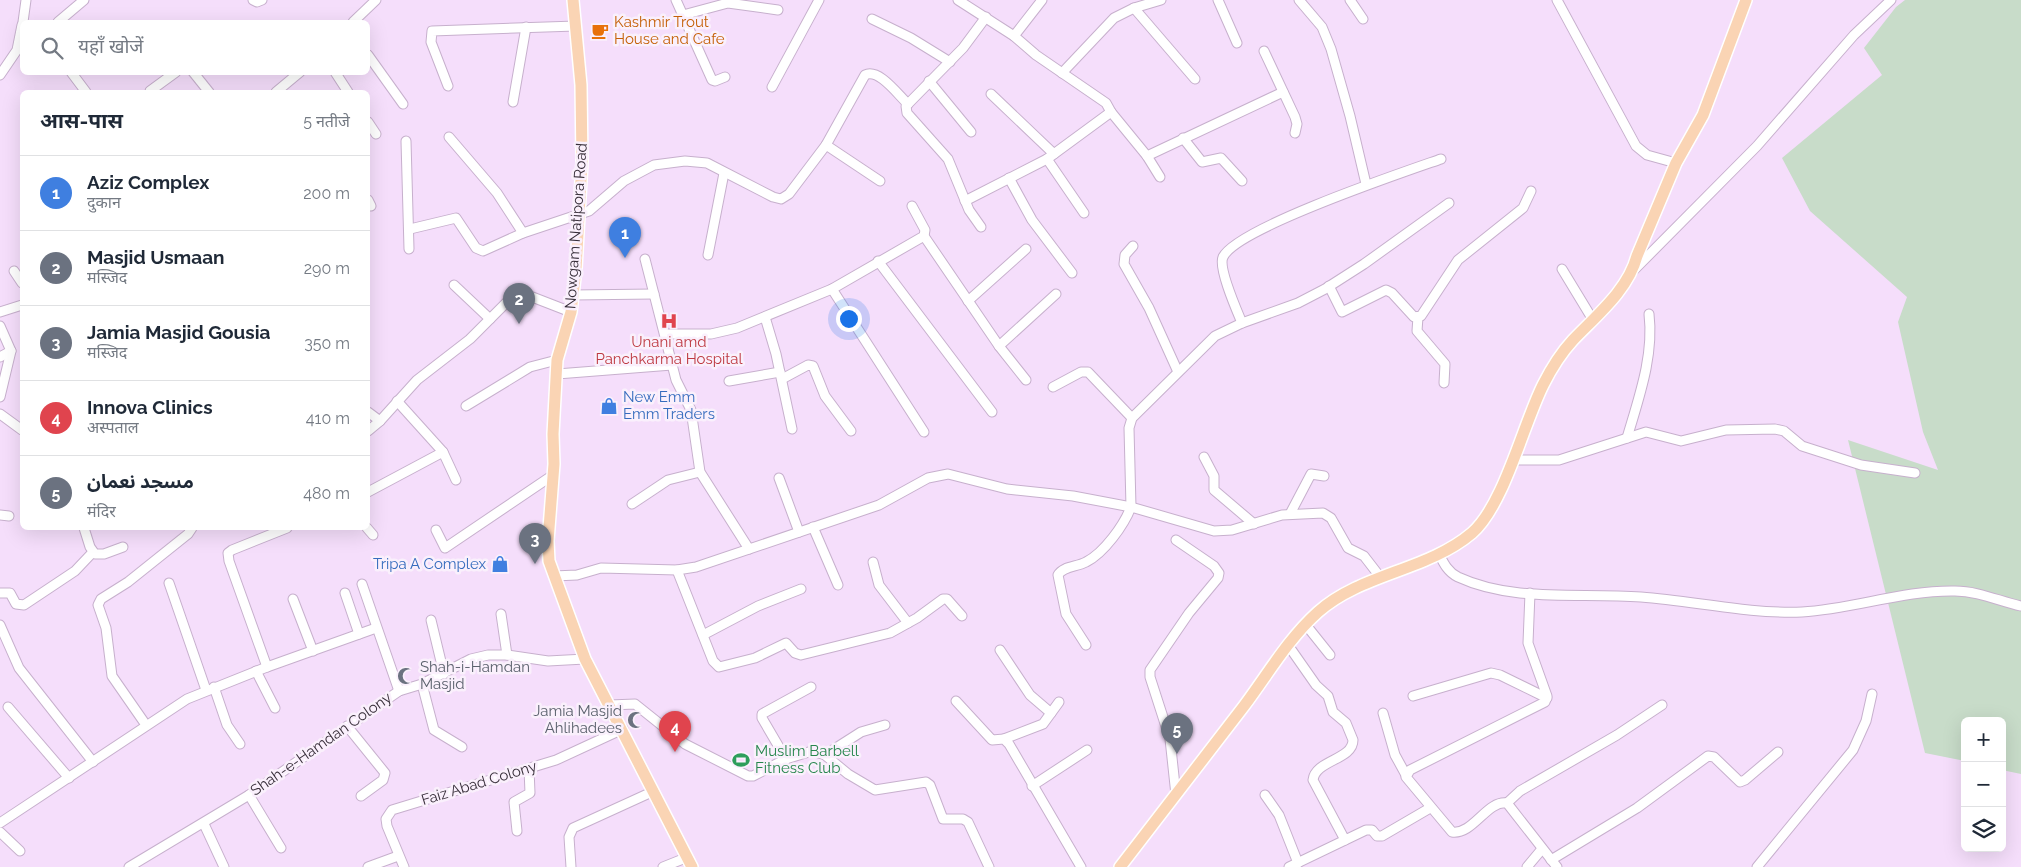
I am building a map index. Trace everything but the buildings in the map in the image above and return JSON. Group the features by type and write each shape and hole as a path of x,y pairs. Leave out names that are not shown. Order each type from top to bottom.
{"main road":[{"name":"Nowgam Natipora Road","path":"573,0 582,85 582,162 571,312 557,360 553,434 554,475 548,541 549,561 585,659 623,729 690,862"},
{"path":"1120,867 1288,644 1317,613 1341,595 1439,554 1464,539 1482,523 1548,377 1563,352 1614,297 1634,270 1637,256 1676,163 1703,115 1746,0"}],"street":[{"path":"24,20 26,0"},
{"path":"60,20 84,0"},
{"path":"253,0 262,0"},
{"path":"676,0 712,80 715,81 725,77"},
{"path":"772,87 819,0"},
{"path":"958,0 972,3 986,17 1106,103 1111,112 1147,156 1160,177"},
{"path":"1014,36 1042,0"},
{"path":"1062,73 1114,18 1134,8 1161,0"},
{"path":"1218,0 1237,43"},
{"path":"1299,0 1322,27 1331,49 1366,184"},
{"path":"1350,0 1363,19"},
{"path":"1557,0 1636,146 1647,155 1676,163"},
{"path":"1634,270 1757,146 1854,35 1891,0"},
{"path":"355,20 372,1"},
{"path":"683,15 701,5 728,4 778,10"},
{"path":"1134,8 1195,79"},
{"path":"981,227 965,201 953,167 907,113 908,104 929,80 950,62 986,17"},
{"path":"872,19 912,38 950,62"},
{"path":"448,86 430,42 432,31 576,26"},
{"path":"513,102 526,27"},
{"path":"0,75 20,44"},
{"path":"1264,51 1296,121 1294,132"},
{"path":"370,58 403,104"},
{"path":"410,229 456,218 476,248 481,252 523,233 579,216 601,202 624,181 654,165 685,161 700,162 713,166 781,199 789,194 826,145 865,75 869,73 877,75 908,104"},
{"path":"73,75 84,90"},
{"path":"151,90 172,75"},
{"path":"195,75 207,90"},
{"path":"279,90 297,75"},
{"path":"337,75 347,90"},
{"path":"929,80 971,132"},
{"path":"287,84 292,90"},
{"path":"1147,156 1283,92"},
{"path":"991,94 1051,156 1084,213"},
{"path":"965,201 1051,156 1111,112"},
{"path":"370,125 376,134"},
{"path":"449,137 497,193 523,233"},
{"path":"1183,138 1202,162 1221,158 1242,181"},
{"path":"406,141 410,229 409,249"},
{"path":"826,145 880,181"},
{"path":"1242,323 1224,273 1222,262 1227,253 1251,234 1366,184 1441,159"},
{"path":"708,255 724,173"},
{"path":"1009,178 1032,220 1072,273"},
{"path":"1329,286 1342,312 1386,290 1392,293 1414,317 1418,317 1424,313 1458,260 1523,208 1531,191"},
{"path":"1086,644 1066,614 1058,575 1062,570 1085,562 1098,552 1123,524 1131,507 1128,432 1132,418 1215,336 1242,323 1298,303 1329,286 1364,264 1449,203"},
{"path":"912,206 925,230 924,236 1000,346 1026,380"},
{"path":"665,334 719,333 765,317 832,289 924,236"},
{"path":"1133,246 1125,256 1124,264 1150,308 1178,372"},
{"path":"968,300 1026,249"},
{"path":"645,259 678,385 691,410 700,472 749,549"},
{"path":"878,261 992,412"},
{"path":"1562,269 1593,320"},
{"path":"14,270 20,280"},
{"path":"454,285 490,319"},
{"path":"832,289 924,432"},
{"path":"370,430 380,422 417,380 470,339 513,296 520,293 571,312"},
{"path":"573,295 654,294"},
{"path":"1000,346 1056,294"},
{"path":"0,312 20,306"},
{"path":"1627,438 1648,362 1649,314"},
{"path":"765,317 781,376 792,429"},
{"path":"1418,317 1417,331 1445,364 1444,383"},
{"path":"0,326 11,351 0,397"},
{"path":"0,357 11,351"},
{"path":"466,406 530,366 557,360"},
{"path":"557,374 672,365"},
{"path":"729,381 781,376 808,365 813,366 825,396 851,431"},
{"path":"1053,387 1081,372 1088,372 1132,418"},
{"path":"398,401 443,452 456,480"},
{"path":"0,414 20,429"},
{"path":"370,414 380,422"},
{"path":"1512,460 1559,460 1646,432 1681,441 1726,430 1775,430 1784,431 1802,446 1860,465 1915,472"},
{"path":"370,491 443,452"},
{"path":"1204,457 1214,476 1214,490 1254,524"},
{"path":"632,504 668,480 700,472"},
{"path":"554,576 577,575 601,568 677,570 704,565 879,505 928,478 940,474 957,475 1007,489 1073,496 1131,507 1214,531 1232,530 1290,514 1317,512 1327,514 1344,544 1364,556 1381,578"},
{"path":"1290,514 1311,474 1324,476"},
{"path":"436,530 445,548 554,475"},
{"path":"778,478 799,532"},
{"path":"813,527 838,585"},
{"path":"85,530 93,552"},
{"path":"146,725 112,676 106,628 98,604 101,599 128,582 191,530"},
{"path":"266,667 228,554 232,550 281,530"},
{"path":"369,530 374,535"},
{"path":"1176,540 1214,566 1219,573 1218,578 1189,613 1150,670 1150,677 1172,750 1176,795"},
{"path":"93,552 104,554 123,548"},
{"path":"0,593 10,593 16,604 24,605 75,571 93,552"},
{"path":"1439,554 1447,569 1457,576 1491,587 1530,593 1642,597 1759,612 1804,612 1924,592 1955,591 1973,592 2021,606"},
{"path":"873,562 879,585 908,623"},
{"path":"677,570 714,661 719,667 723,668 755,658 783,644 788,644 797,655 805,655 883,636 908,623 943,599 946,599 962,616"},
{"path":"169,583 210,689 227,725 240,744"},
{"path":"362,584 399,691"},
{"path":"703,635 758,606 801,589"},
{"path":"345,593 358,634"},
{"path":"1530,593 1527,628 1528,643 1547,698"},
{"path":"293,599 313,651"},
{"path":"501,614 507,655"},
{"path":"431,620 444,674"},
{"path":"0,625 19,668 93,762"},
{"path":"1306,625 1330,655"},
{"path":"0,823 177,705 210,689 266,667 376,628"},
{"path":"1288,644 1316,685 1326,693 1333,712 1346,723 1354,740 1350,749 1313,776 1314,784 1345,840"},
{"path":"1000,650 1030,695 1051,714"},
{"name":"Shah-e-Hamdan Colony","path":"128,867 139,864 204,824 399,691 422,684 472,659 507,655 548,661 585,659"},
{"path":"256,672 275,708"},
{"path":"1413,696 1491,673 1500,675 1547,698"},
{"path":"422,684 431,726 437,732 462,747"},
{"path":"786,759 762,718 762,714 811,687"},
{"path":"1757,867 1853,750 1866,721 1872,694"},
{"path":"1406,775 1410,770 1542,705 1547,698"},
{"path":"956,701 992,740 1004,739 1037,728 1051,714 1059,702"},
{"path":"610,704 635,704 685,744 748,776 756,775 786,759 812,751 825,754 848,774 875,790 922,782 929,783 941,817 946,820 966,819 989,867"},
{"path":"1383,714 1395,755 1407,780 1449,830 1457,833 1499,803 1507,803 1516,793 1584,755 1662,705"},
{"path":"8,707 70,778"},
{"path":"825,754 861,732 885,725"},
{"path":"347,726 385,773 383,780 361,796"},
{"name":"Faiz Abad Colony","path":"404,867 398,856 386,819 392,810 556,760 623,729"},
{"path":"1004,739 1081,867"},
{"path":"1032,786 1087,750"},
{"path":"1507,803 1554,864 1637,808 1708,756 1714,757 1740,782 1745,780 1778,752"},
{"path":"517,831 514,804 517,799 530,793 529,769"},
{"path":"571,867 569,837 574,828 654,791"},
{"path":"249,794 281,848"},
{"path":"1265,795 1279,815 1293,865 1366,830 1372,830 1376,836 1382,836 1430,808"},
{"path":"204,824 224,867"},
{"path":"0,832 20,851"},
{"path":"1527,867 1542,849"},
{"path":"368,867 398,856"},
{"path":"663,867 690,862"}],"green space":[{"path":"1905,0 2021,0 2021,774 2006,771 2006,717 1961,717 1961,760 1925,753 1848,440 1938,470 1923,432 1898,322 1907,297 1810,211 1782,158 1882,75 1864,48 1896,7"}],"place":[{"name":"Kashmir Trout House and Cafe","path":"600,31"},
{"name":"Aziz Complex","path":"625,258"},
{"name":"Unani amd Panchkarma Hospital","path":"669,321"},
{"name":"Masjid Usmaan","path":"519,324"},
{"name":"New Emm Emm Traders","path":"609,406"},
{"name":"Tripa A Complex","path":"500,564"},
{"name":"Jamia Masjid Gousia","path":"535,564"},
{"name":"Shah-i-Hamdan Masjid","path":"406,676"},
{"name":"Jamia Masjid Ahlihadees","path":"636,720"},
{"name":"Innova Clinics","path":"675,752"},
{"name":"مسجد نعمان","path":"1177,754"},
{"name":"Muslim Barbell Fitness Club","path":"741,760"}]}
